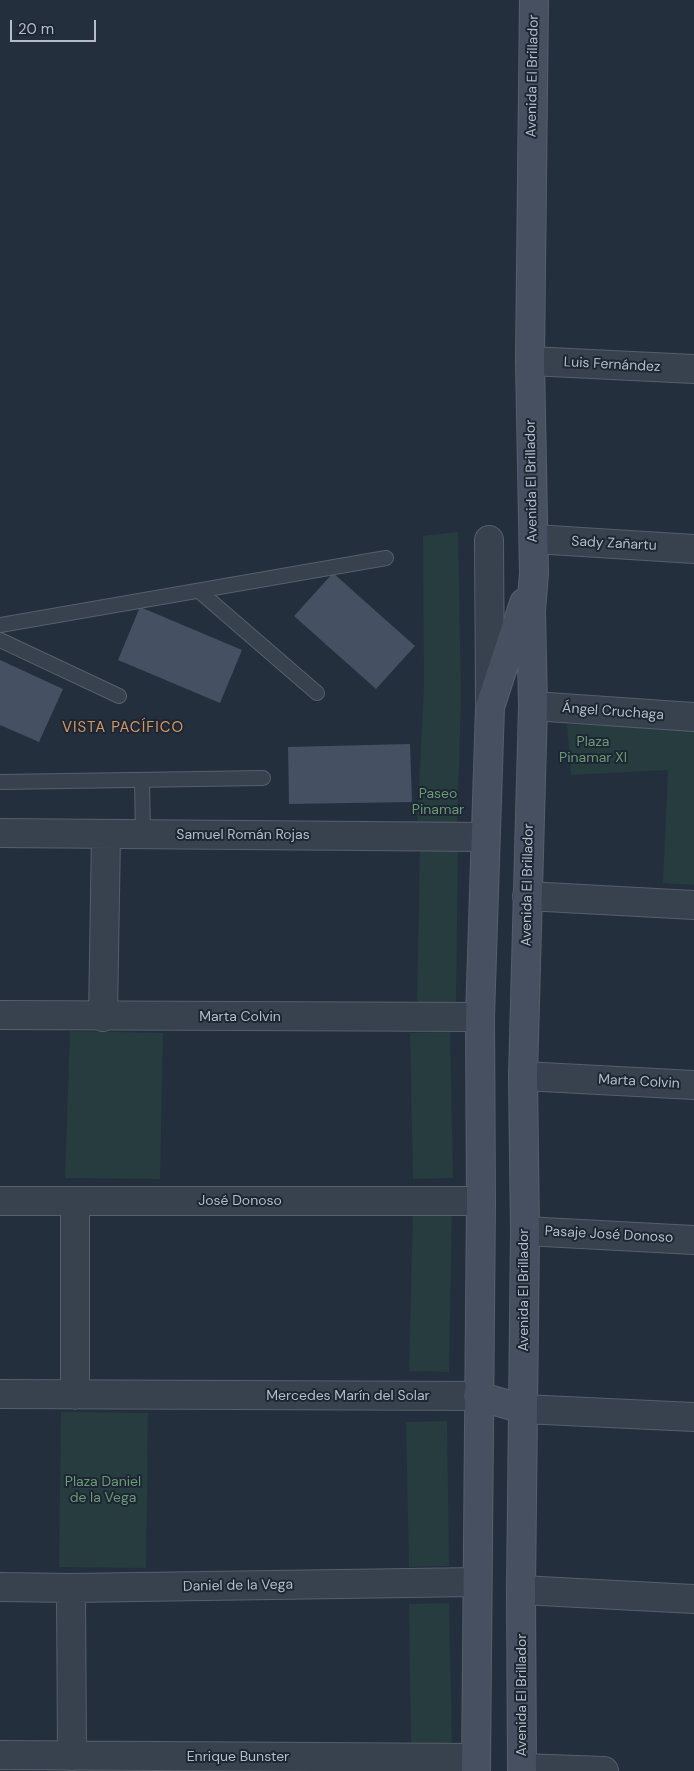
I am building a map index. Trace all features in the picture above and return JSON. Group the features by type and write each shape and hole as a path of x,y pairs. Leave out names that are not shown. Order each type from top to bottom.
{"street":[{"name":"Avenida El Brillador","path":"522,1770 521,1590 525,1231 523,1076 533,706 531,611 534,573 530,361 534,0"},
{"name":"Luis Fernández","path":"530,361 694,369"},
{"name":"Sady Zañartu","path":"534,539 694,549"},
{"path":"476,1765 476,1582 481,1201 480,1017 490,707 489,540"},
{"path":"490,707 534,573"},
{"name":"Ángel Cruchaga","path":"533,706 694,717"},
{"name":"Samuel Román Rojas","path":"0,833 485,836"},
{"path":"103,1017 106,834"},
{"path":"528,896 694,905"},
{"name":"Marta Colvin","path":"0,1016 480,1017"},
{"name":"Marta Colvin","path":"523,1076 694,1084"},
{"name":"José Donoso","path":"0,1202 481,1201"},
{"path":"75,1202 75,1395"},
{"name":"Pasaje José Donoso","path":"525,1231 694,1240"},
{"name":"Mercedes Marín del Solar","path":"0,1394 478,1396 523,1409 694,1417"},
{"name":"Daniel de la Vega","path":"0,1587 70,1588 476,1582"},
{"path":"70,1588 72,1756"},
{"path":"521,1590 694,1599"},
{"name":"Enrique Bunster","path":"0,1755 476,1765"},
{"path":"522,1770 604,1771"}],"lane":[{"path":"0,625 386,558"},
{"path":"198,591 317,693"},
{"path":"0,640 119,696"},
{"path":"0,782 263,778"},
{"path":"142,780 143,834"}],"green space":[{"name":"Paseo Pinamar","path":"458,532 461,698 457,826 417,826 424,687 423,536"},
{"name":"Plaza Pinamar XI","path":"567,724 694,730 694,885 663,883 668,770 571,775"},
{"name":"Paseo Pinamar","path":"420,846 458,847 456,1003 417,1003"},
{"path":"70,1031 163,1033 160,1179 65,1178"},
{"path":"450,1032 453,1178 413,1179 410,1033"},
{"path":"413,1207 452,1208 449,1372 409,1371"},
{"name":"Plaza Daniel de la Vega","path":"61,1412 148,1413 146,1568 59,1567"},
{"path":"447,1421 449,1566 409,1567 406,1422"},
{"path":"449,1603 452,1748 411,1749 409,1604"},
{"path":"47,1769 147,1769 147,1771 47,1771"}],"building":[{"path":"333,573 415,646 376,689 294,616"},
{"path":"140,607 242,650 220,703 118,660"},
{"path":"0,660 63,689 39,742 0,725"},
{"path":"410,744 412,802 289,804 288,747"}],"district":[{"name":"VISTA PACÍFICO","path":"123,728"}]}
